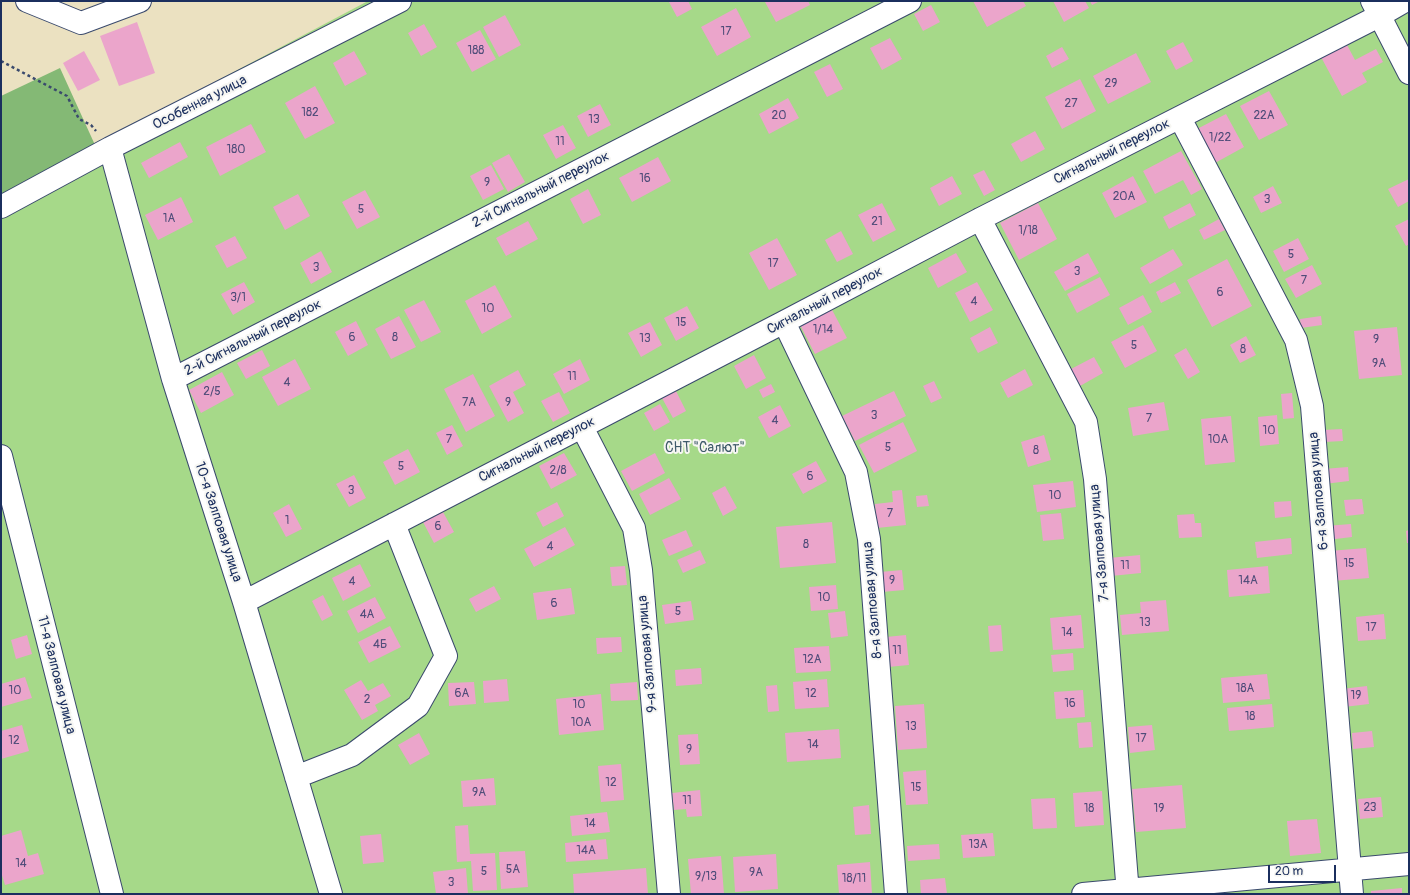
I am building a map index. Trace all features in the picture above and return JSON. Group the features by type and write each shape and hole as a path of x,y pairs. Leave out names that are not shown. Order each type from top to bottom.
{"street":[{"path":"27,1 81,23 140,1"},
{"name":"Особенная улица","path":"1,207 110,148 400,1"},
{"name":"2-й Сигнальный переулок","path":"173,379 910,1"},
{"name":"Сигнальный переулок","path":"244,602 980,219 1180,118 1376,8 1405,1"},
{"path":"1376,8 1409,73"},
{"name":"6-я Залповая улица","path":"1180,118 1296,340 1312,406 1352,894"},
{"name":"10-я Залповая улица","path":"110,148 173,379 244,602 331,894"},
{"name":"7-я Залповая улица","path":"980,219 1086,422 1095,479 1128,892"},
{"name":"8-я Залповая улица","path":"784,322 856,472 869,539 896,894"},
{"name":"9-я Залповая улица","path":"582,427 634,528 641,570 669,894"},
{"name":"11-я Залповая улица","path":"1,456 112,894"},
{"path":"296,777 352,755 418,706 446,656 394,524"},
{"path":"1083,894 1128,892 1409,864"}],"path":[{"path":"1,61 66,96 79,118 91,125"}],"green space":[{"name":"СНТ \"Салют\"","path":"368,1 1409,1 1409,894 1,894 1,195"},
{"path":"60,68 95,145 1,195 1,96"}],"building":[{"path":"688,1 692,9 677,17 669,2"},
{"path":"808,1 810,5 776,22 765,2"},
{"path":"973,1 1023,1 1026,6 987,27"},
{"path":"1053,1 1085,1 1089,8 1064,22"},
{"path":"1090,1 1100,1 1092,5"},
{"path":"931,5 940,22 923,31 914,14"},
{"path":"736,8 751,37 717,56 701,27"},
{"path":"505,15 521,45 499,57 483,27"},
{"path":"137,22 155,73 119,86 100,36"},
{"path":"424,24 437,47 421,56 408,33"},
{"path":"480,30 496,59 472,72 456,43"},
{"path":"890,38 902,59 882,70 870,48"},
{"path":"1183,42 1193,61 1176,70 1166,51"},
{"path":"1346,43 1355,60 1376,49 1383,62 1362,73 1367,82 1342,96 1321,57"},
{"path":"1062,47 1069,59 1052,68 1046,56"},
{"path":"84,51 100,80 78,91 63,63"},
{"path":"354,51 367,74 345,86 333,63"},
{"path":"1136,53 1151,82 1108,104 1093,76"},
{"path":"830,64 843,89 827,97 814,72"},
{"path":"1080,79 1096,111 1062,129 1045,97"},
{"path":"315,86 335,123 305,139 285,103"},
{"path":"1269,91 1288,125 1259,140 1240,106"},
{"path":"788,98 799,118 769,134 759,114"},
{"path":"600,104 611,125 588,137 577,116"},
{"path":"1226,114 1244,147 1215,163 1197,129"},
{"path":"251,124 266,152 220,176 206,147"},
{"path":"563,125 576,148 556,159 543,135"},
{"path":"1035,131 1045,149 1021,162 1011,144"},
{"path":"180,142 188,157 149,178 141,163"},
{"path":"1181,151 1202,189 1191,195 1183,180 1155,194 1143,171"},
{"path":"509,154 525,182 508,192 492,163"},
{"path":"658,157 671,181 632,202 619,178"},
{"path":"491,165 504,189 483,200 470,176"},
{"path":"984,170 995,190 984,196 973,175"},
{"path":"952,176 962,194 939,206 930,188"},
{"path":"1133,176 1147,202 1115,218 1102,193"},
{"path":"1409,179 1409,201 1398,207 1388,189"},
{"path":"1273,186 1282,203 1261,213 1253,197"},
{"path":"588,189 601,215 583,224 570,199"},
{"path":"365,190 380,217 357,229 342,202"},
{"path":"298,194 310,216 285,230 273,207"},
{"path":"181,197 193,222 158,240 145,215"},
{"path":"882,203 896,230 873,242 858,215"},
{"path":"1038,203 1057,239 1019,260 1000,223"},
{"path":"1190,203 1196,215 1169,229 1163,217"},
{"path":"1219,219 1225,230 1204,240 1199,230"},
{"path":"1409,219 1409,244 1406,246 1395,226"},
{"path":"528,221 538,239 506,256 496,238"},
{"path":"841,231 853,254 837,262 825,240"},
{"path":"235,236 247,258 227,268 215,246"},
{"path":"777,238 797,275 769,290 749,253"},
{"path":"1298,238 1309,259 1284,272 1273,251"},
{"path":"1173,249 1183,265 1150,284 1140,268"},
{"path":"321,251 332,272 311,284 300,263"},
{"path":"956,253 967,272 938,288 928,268"},
{"path":"1088,253 1099,273 1065,291 1054,272"},
{"path":"1227,259 1252,306 1212,327 1187,280"},
{"path":"1312,265 1322,284 1296,298 1285,279"},
{"path":"1100,277 1110,295 1077,313 1067,294"},
{"path":"244,282 255,302 233,315 221,294"},
{"path":"977,282 993,310 970,322 955,293"},
{"path":"1175,282 1181,293 1161,303 1156,292"},
{"path":"495,285 512,317 482,334 465,301"},
{"path":"1143,295 1152,312 1128,325 1119,308"},
{"path":"424,300 441,332 421,342 404,310"},
{"path":"687,306 699,328 676,341 664,318"},
{"path":"830,306 847,338 815,354 799,323"},
{"path":"399,316 416,347 391,359 375,329"},
{"path":"1321,316 1322,325 1301,328 1300,319"},
{"path":"356,321 368,345 348,356 335,332"},
{"path":"650,322 662,345 641,357 628,333"},
{"path":"1143,325 1157,351 1125,368 1111,342"},
{"path":"990,327 998,343 978,353 970,338"},
{"path":"1397,327 1402,375 1359,379 1354,331"},
{"path":"1246,336 1256,355 1240,363 1230,345"},
{"path":"1186,348 1200,372 1188,379 1174,355"},
{"path":"262,350 270,366 246,379 237,363"},
{"path":"754,355 766,378 746,389 734,366"},
{"path":"1094,357 1103,373 1080,386 1071,369"},
{"path":"295,359 311,389 278,406 262,377"},
{"path":"580,359 590,380 564,394 553,374"},
{"path":"1025,369 1033,385 1008,398 1000,383"},
{"path":"518,370 526,385 513,392 524,413 508,422 489,386"},
{"path":"222,372 234,395 201,413 189,390"},
{"path":"473,374 495,416 466,432 444,389"},
{"path":"934,381 942,398 931,403 923,386"},
{"path":"771,384 775,392 763,398 759,390"},
{"path":"676,391 686,411 673,418 662,398"},
{"path":"894,391 906,416 855,441 842,416"},
{"path":"559,392 570,413 553,422 541,401"},
{"path":"1292,393 1294,418 1283,419 1281,394"},
{"path":"1164,402 1169,430 1133,436 1128,408"},
{"path":"660,404 670,422 654,431 644,413"},
{"path":"780,405 791,426 769,438 758,417"},
{"path":"1277,415 1279,444 1260,446 1258,417"},
{"path":"1231,416 1235,462 1205,465 1201,419"},
{"path":"903,422 917,451 874,473 859,445"},
{"path":"452,425 463,446 447,455 436,433"},
{"path":"1342,429 1343,441 1324,442 1323,430"},
{"path":"1044,435 1051,460 1028,467 1021,442"},
{"path":"408,449 420,472 395,485 383,462"},
{"path":"564,453 577,475 551,489 539,466"},
{"path":"655,453 665,473 632,491 621,471"},
{"path":"816,461 827,481 803,494 792,474"},
{"path":"1348,467 1349,481 1324,484 1323,469"},
{"path":"354,475 366,498 349,507 336,484"},
{"path":"669,478 681,499 650,515 639,494"},
{"path":"1073,481 1076,507 1037,512 1033,485"},
{"path":"725,486 737,508 723,516 712,493"},
{"path":"902,490 906,525 877,528 875,504 893,502 892,491"},
{"path":"927,495 929,506 917,507 916,496"},
{"path":"1362,499 1364,514 1346,516 1344,500"},
{"path":"1291,501 1292,516 1275,518 1274,502"},
{"path":"557,502 564,516 543,527 536,513"},
{"path":"289,504 302,529 286,537 273,513"},
{"path":"443,512 454,532 434,543 423,522"},
{"path":"1061,513 1064,539 1043,541 1040,515"},
{"path":"1194,514 1195,523 1201,523 1202,537 1179,538 1177,515"},
{"path":"832,522 836,563 780,568 776,527"},
{"path":"1351,524 1352,537 1327,540 1326,526"},
{"path":"565,527 575,545 534,567 524,549"},
{"path":"686,530 693,546 669,556 662,540"},
{"path":"1409,530 1409,543 1407,543 1406,531"},
{"path":"1291,538 1292,554 1257,558 1255,542"},
{"path":"1366,548 1369,578 1332,581 1329,551"},
{"path":"700,550 706,563 683,573 677,560"},
{"path":"1140,555 1141,573 1111,576 1109,558"},
{"path":"360,564 371,586 343,601 332,578"},
{"path":"625,566 627,585 612,586 610,567"},
{"path":"1268,566 1270,593 1229,597 1227,570"},
{"path":"902,570 904,590 882,592 880,572"},
{"path":"836,585 838,609 811,611 809,587"},
{"path":"494,586 501,599 476,612 469,599"},
{"path":"571,588 575,614 537,620 533,593"},
{"path":"323,595 333,615 322,621 312,601"},
{"path":"375,597 386,618 358,633 347,611"},
{"path":"1166,600 1169,631 1122,635 1120,615 1141,613 1140,602"},
{"path":"691,601 694,620 665,624 662,605"},
{"path":"845,611 848,636 831,638 828,613"},
{"path":"1384,614 1386,639 1358,641 1356,617"},
{"path":"1081,615 1084,648 1053,650 1050,618"},
{"path":"1001,625 1003,651 990,652 988,626"},
{"path":"390,626 401,647 369,663 358,642"},
{"path":"27,635 32,654 16,659 11,640"},
{"path":"906,635 909,665 888,667 886,637"},
{"path":"621,637 622,652 597,654 596,638"},
{"path":"829,646 831,671 796,673 794,648"},
{"path":"1073,653 1074,670 1053,672 1051,655"},
{"path":"701,668 702,684 676,686 675,670"},
{"path":"1267,674 1270,699 1223,703 1221,678"},
{"path":"25,677 32,698 1,707 1,684"},
{"path":"507,679 509,701 484,703 483,681"},
{"path":"827,679 829,707 795,709 793,682"},
{"path":"361,680 368,691 383,683 391,696 375,705 378,711 362,720 344,690"},
{"path":"474,682 476,704 449,706 448,683"},
{"path":"637,682 638,700 611,701 610,684"},
{"path":"777,685 779,711 768,712 766,686"},
{"path":"1367,686 1369,704 1344,707 1342,689"},
{"path":"1083,690 1085,717 1056,719 1054,692"},
{"path":"601,694 604,730 559,735 556,699"},
{"path":"924,704 927,748 898,750 895,706"},
{"path":"1272,704 1274,727 1229,731 1227,708"},
{"path":"1091,722 1093,747 1079,748 1077,723"},
{"path":"22,725 29,751 1,759 1,731"},
{"path":"1152,725 1155,750 1130,753 1128,727"},
{"path":"839,729 841,758 787,762 785,733"},
{"path":"1372,731 1374,747 1353,749 1352,733"},
{"path":"419,733 430,754 410,765 398,745"},
{"path":"698,734 700,764 680,765 678,735"},
{"path":"621,764 624,800 601,802 598,766"},
{"path":"926,770 928,804 906,805 903,772"},
{"path":"494,778 496,805 463,807 461,781"},
{"path":"1182,785 1186,828 1136,832 1132,789"},
{"path":"700,790 702,816 687,817 686,809 674,810 672,793"},
{"path":"1102,791 1104,825 1075,827 1073,793"},
{"path":"1381,797 1383,817 1360,819 1358,799"},
{"path":"1055,798 1057,828 1033,829 1031,799"},
{"path":"869,805 871,834 855,835 853,807"},
{"path":"607,812 610,832 572,836 570,816"},
{"path":"1317,819 1321,853 1290,856 1287,821"},
{"path":"468,825 470,854 495,853 497,890 473,891 471,861 457,862 455,826"},
{"path":"21,830 28,856 38,853 44,874 5,885 1,872 1,836"},
{"path":"993,833 995,856 963,858 961,835"},
{"path":"381,834 384,862 363,864 360,836"},
{"path":"606,839 608,859 566,862 565,843"},
{"path":"939,844 940,859 908,861 907,846"},
{"path":"525,851 528,887 501,889 499,852"},
{"path":"776,854 778,889 735,892 733,857"},
{"path":"721,856 724,894 691,894 688,859"},
{"path":"870,862 872,894 839,894 837,865"},
{"path":"466,868 468,894 436,894 433,872"},
{"path":"646,868 648,894 574,894 573,874"},
{"path":"945,878 947,894 921,894 920,880"},
{"path":"1402,888 1402,894 1371,894 1371,891"}]}
